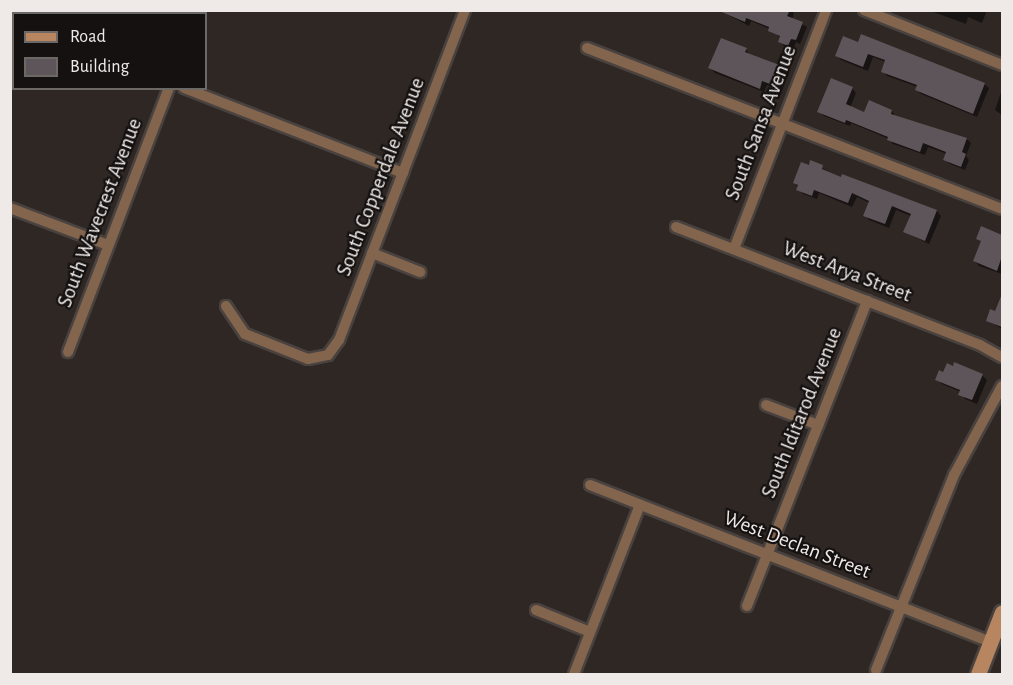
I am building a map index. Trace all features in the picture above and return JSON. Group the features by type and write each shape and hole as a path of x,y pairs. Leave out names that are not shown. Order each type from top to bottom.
{"street":[{"name":"South Copperdale Avenue","path":"226,306 245,334 308,359 328,355 339,340 465,10"},
{"name":"South Sansa Avenue","path":"734,249 826,10"},
{"path":"864,10 1002,65"},
{"path":"588,48 1002,208"},
{"name":"South Wavecrest Avenue","path":"68,352 168,90"},
{"path":"189,90 403,173"},
{"path":"10,208 108,245"},
{"name":"West Arya Street","path":"676,227 980,345 1002,357"},
{"path":"372,253 420,272"},
{"name":"South Iditarod Avenue","path":"747,606 867,301"},
{"path":"876,670 954,475 1002,386"},
{"path":"766,405 818,425"},
{"name":"West Declan Street","path":"590,485 991,642"},
{"path":"574,675 640,505"},
{"path":"536,610 590,632"},
{"path":"978,675 1002,612"}],"building":[{"path":"717,10 790,10 787,16 803,22 796,40 791,39 788,46 778,42 780,36 768,31 769,27 746,18 745,22"},
{"path":"861,34 985,83 973,114 915,90 917,85 881,72 885,60 868,54 863,67 835,56 843,36 858,42"},
{"path":"721,38 747,48 745,52 785,67 778,87 762,81 760,89 708,68"},
{"path":"831,78 853,87 846,104 864,112 869,100 892,110 891,114 967,138 962,152 966,154 961,167 943,160 946,152 923,143 920,152 887,140 888,137 846,120 845,123 817,112"},
{"path":"810,160 823,165 822,169 841,177 842,174 937,210 925,241 903,232 911,214 892,206 885,224 863,216 869,201 852,193 848,203 814,190 812,196 796,190 798,185 793,183 801,162 809,165"},
{"path":"981,226 1002,235 1002,256 997,271 973,261 981,241 976,239"},
{"path":"1002,294 1002,327 986,321 990,309 995,311"},
{"path":"954,362 983,374 972,400 958,395 960,390 935,380 939,370 943,372 947,363 953,366"}]}
